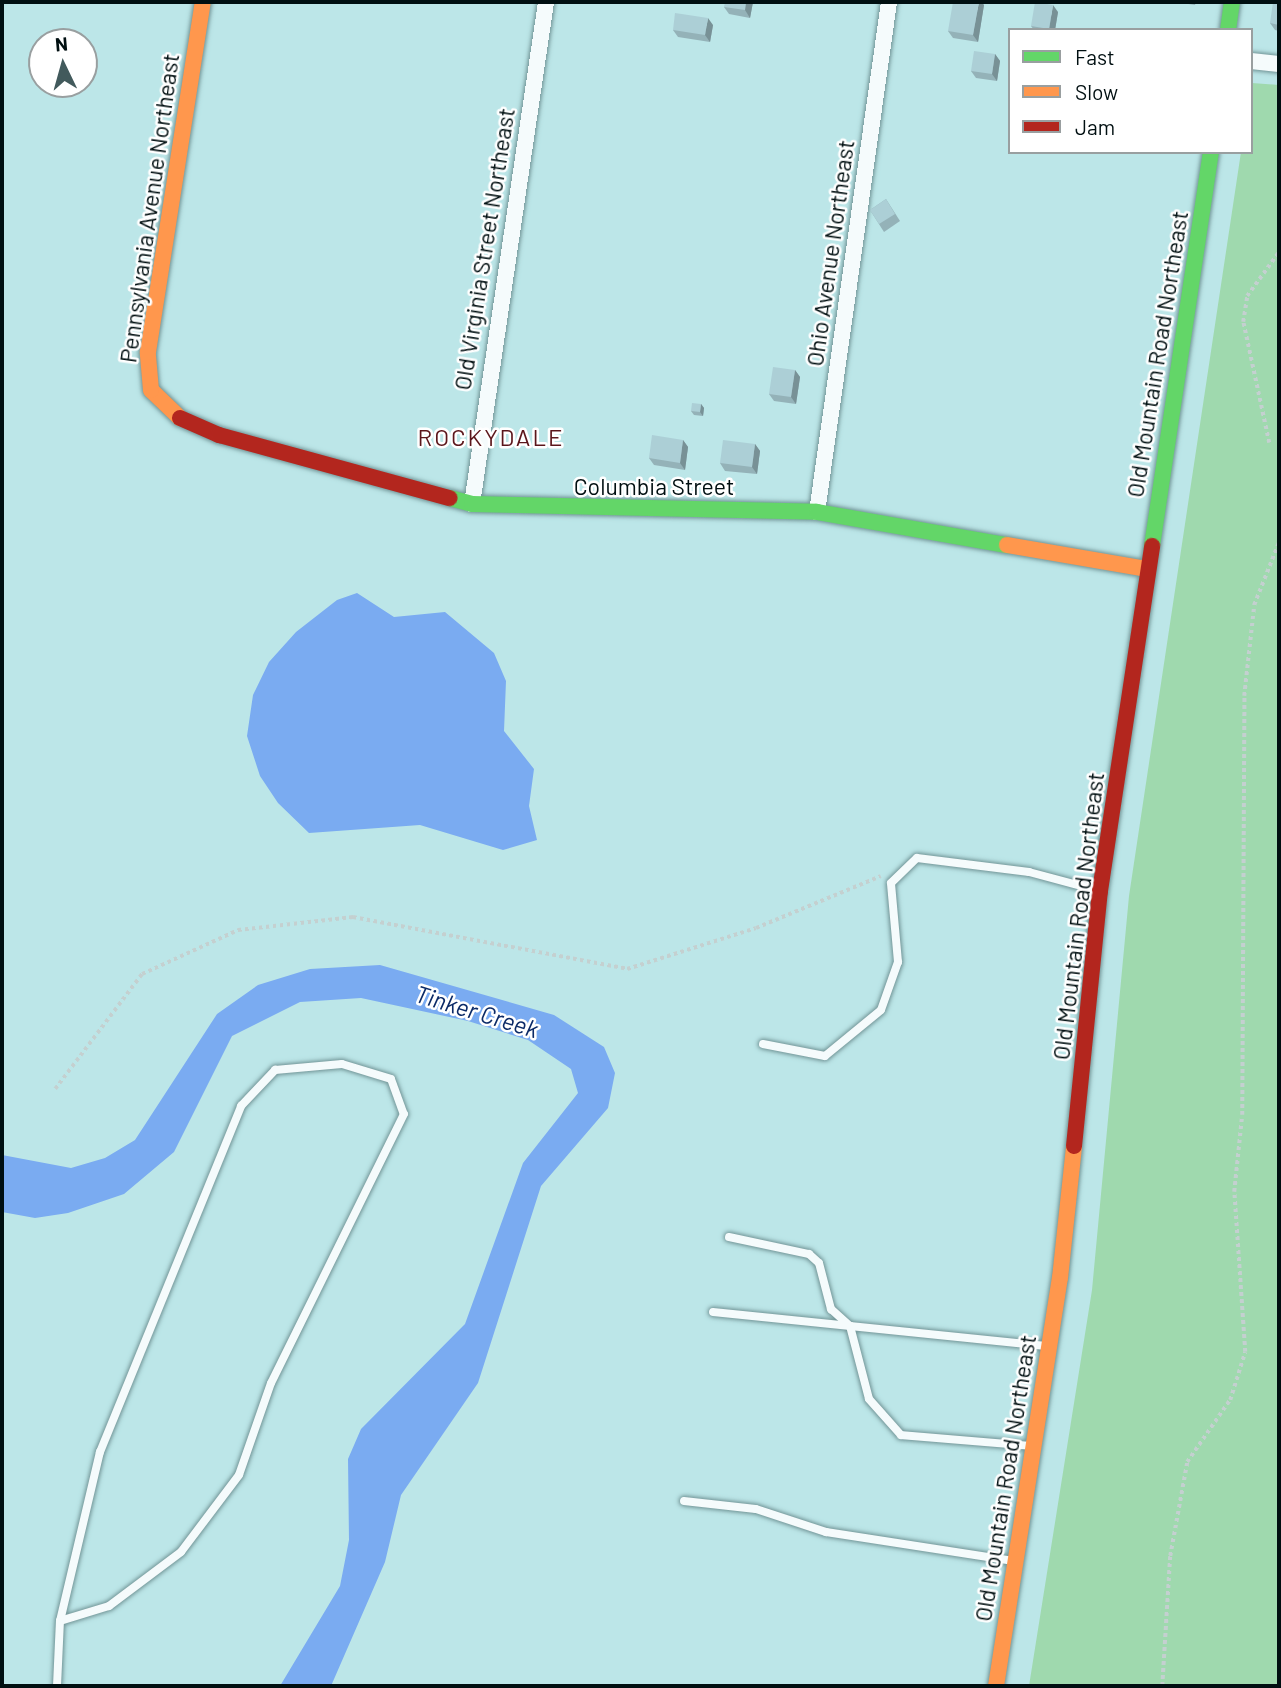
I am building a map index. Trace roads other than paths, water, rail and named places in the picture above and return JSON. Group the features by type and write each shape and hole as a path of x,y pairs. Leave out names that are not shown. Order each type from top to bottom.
{"street":[{"name":"Pennsylvania Avenue Northeast","path":"171,414 150,390 148,352 203,2"},
{"name":"Old Virginia Street Northeast","path":"472,504 546,2"},
{"name":"Ohio Avenue Northeast","path":"817,512 889,2"},
{"path":"1228,28 1232,2"},
{"path":"1253,61 1279,64"},
{"name":"Old Mountain Road Northeast","path":"996,1686 1049,1346 1100,891 1211,154"},
{"name":"Columbia Street","path":"171,414 219,435 472,504 817,512 1147,569"}],"lane":[{"path":"762,1044 825,1056 881,1010 897,969 889,894 900,869 930,856 1100,891"},
{"path":"57,1686 61,1621 100,1452 246,1098 261,1079 291,1065 342,1064 382,1073 403,1101 401,1126 271,1382 239,1475 181,1552 109,1606 61,1621"},
{"path":"729,1237 809,1254 819,1263 831,1309 850,1326 869,1399 889,1428 912,1438 1033,1446"},
{"path":"713,1312 1049,1346"},
{"path":"684,1501 756,1509 826,1532 1014,1561"}],"water":[{"path":"357,593 394,617 445,612 494,653 506,681 504,731 534,769 529,806 537,840 503,850 420,825 309,833 278,803 260,776 247,736 253,695 269,662 296,632 337,600"},
{"name":"Tinker Creek","path":"380,965 554,1015 604,1047 615,1073 608,1108 541,1186 478,1383 401,1495 385,1562 331,1686 280,1686 340,1586 349,1540 348,1459 361,1429 465,1324 523,1163 578,1093 571,1069 528,1040 468,1021 361,998 300,1002 232,1036 174,1152 124,1194 68,1213 35,1218 2,1212 2,1155 71,1168 105,1158 135,1140 217,1014 258,985 310,969"}],"district":[{"name":"ROCKYDALE","path":"491,437"}]}
